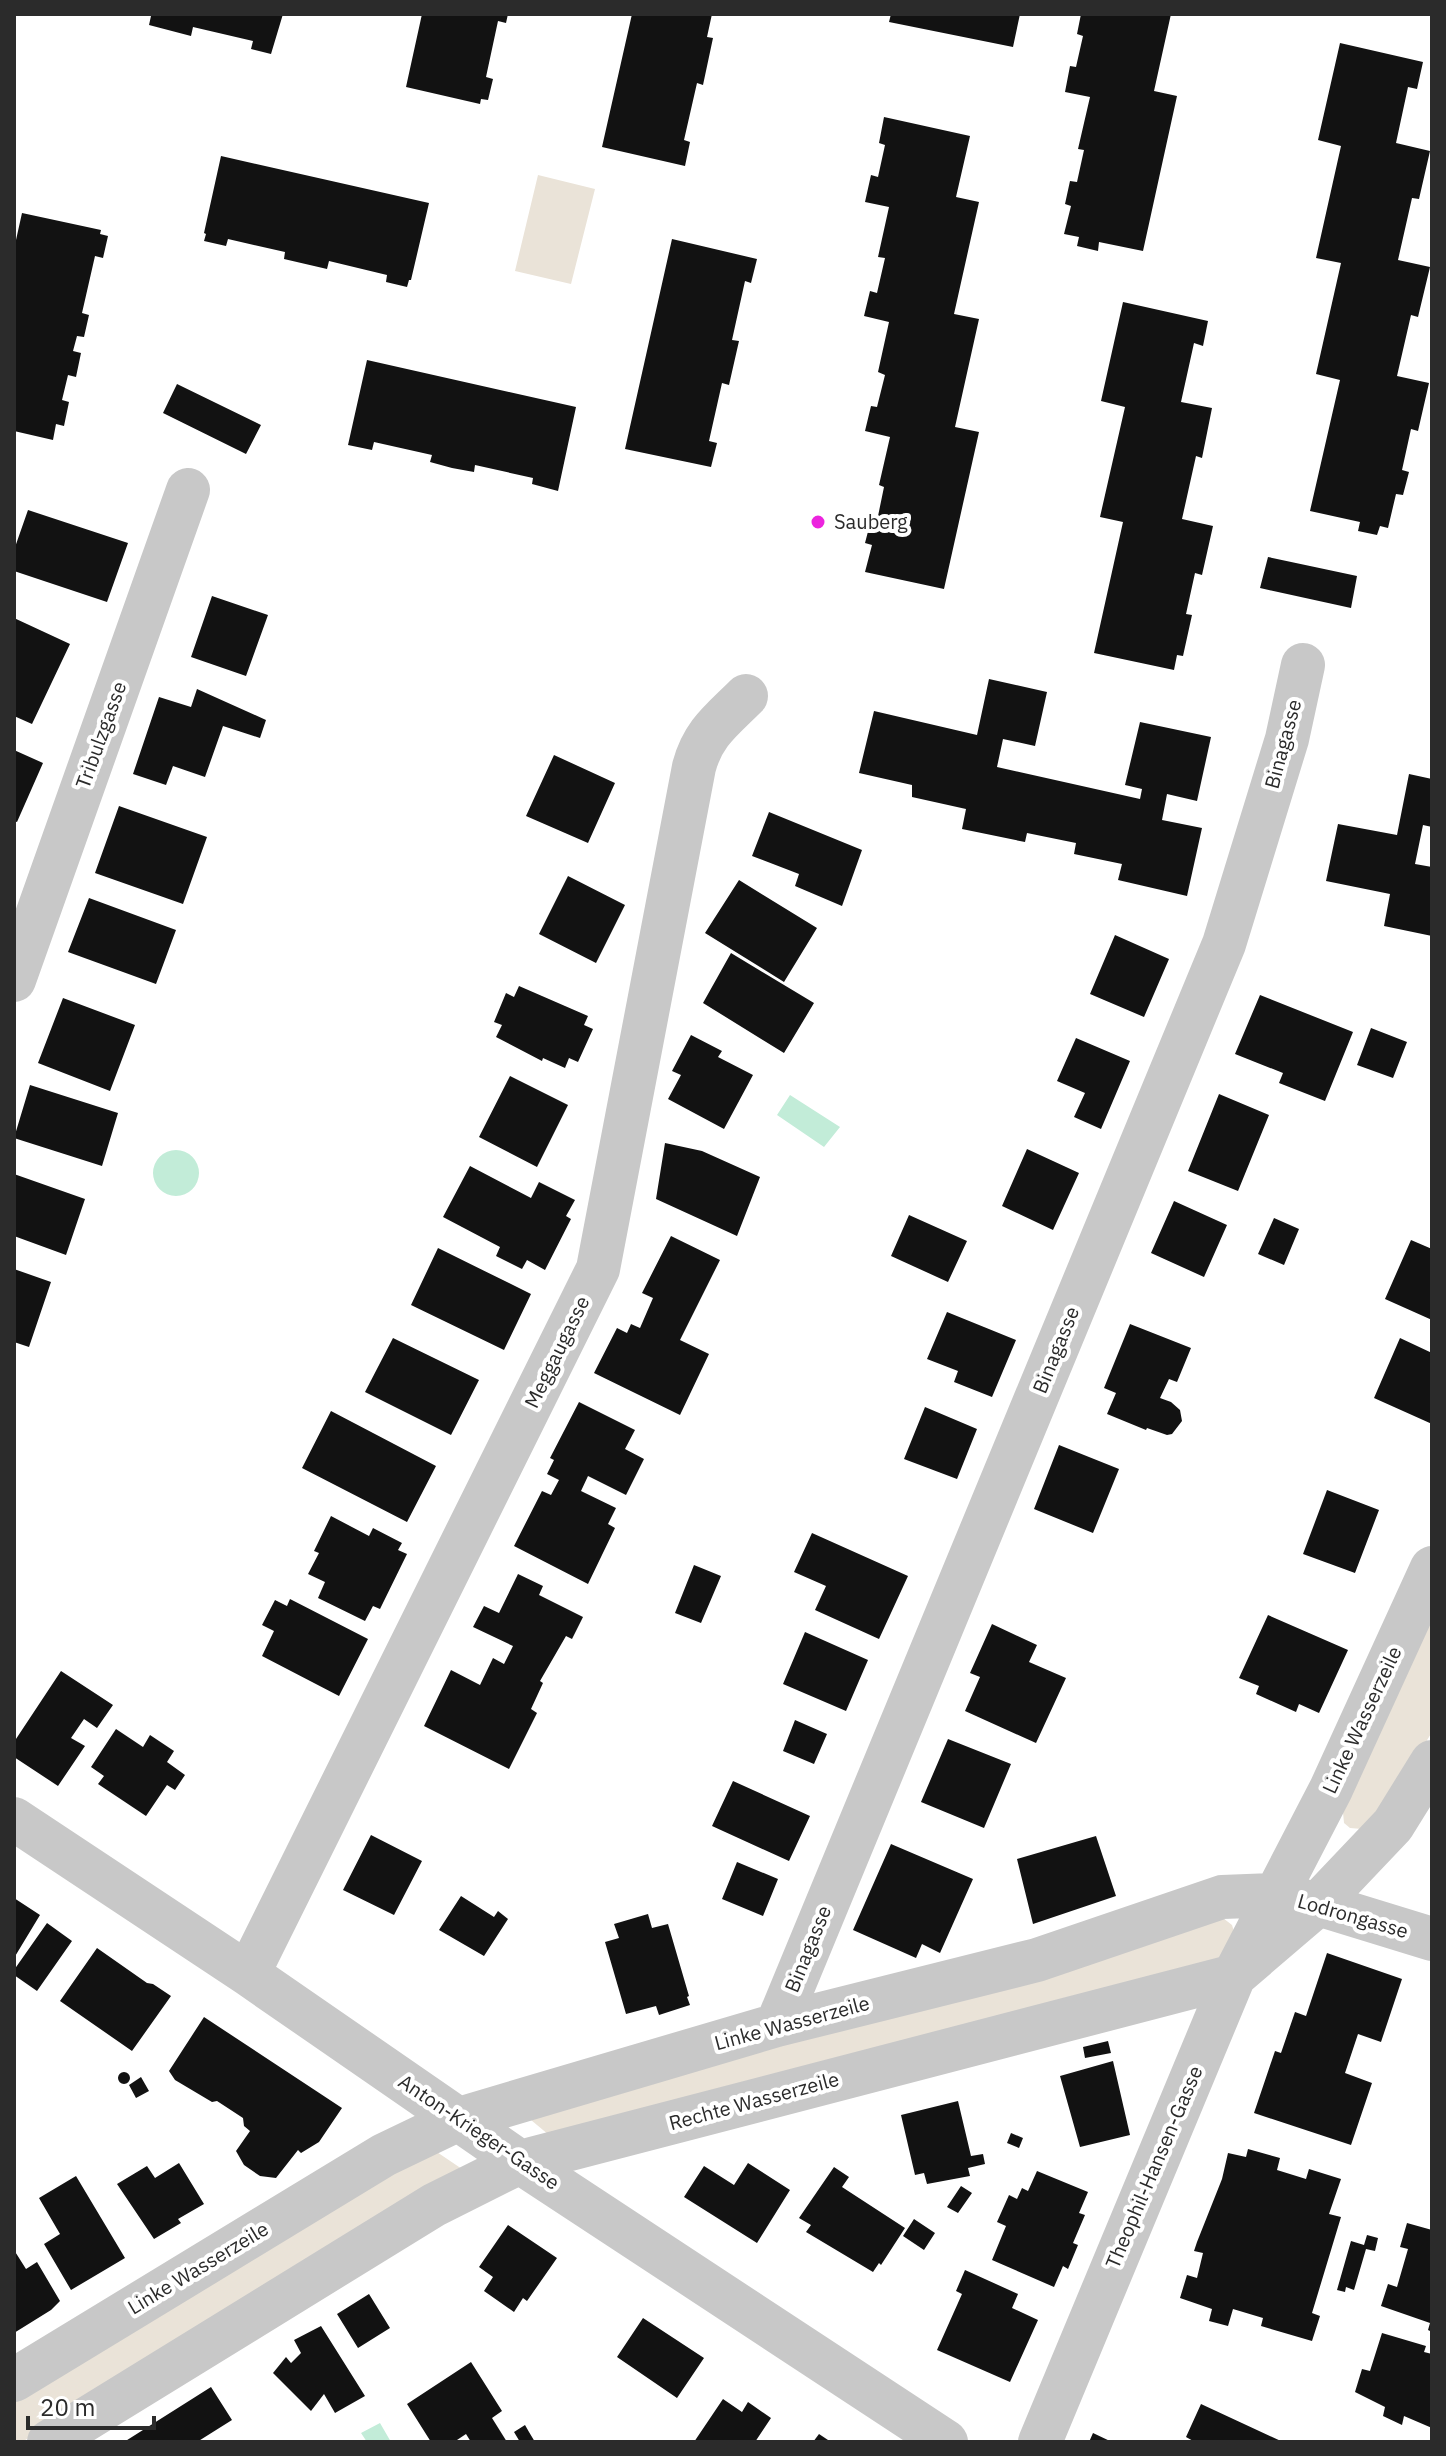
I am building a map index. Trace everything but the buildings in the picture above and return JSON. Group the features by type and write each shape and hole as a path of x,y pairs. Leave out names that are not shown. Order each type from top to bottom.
{"street":[{"name":"Tribulzgasse","path":"14,980 188,490"},
{"name":"Binagasse","path":"777,2025 1224,944 1287,739 1303,665"},
{"name":"Meggaugasse","path":"248,1974 598,1269 694,767 700,744 746,696"},
{"name":"Linke Wasserzeile","path":"14,2380 384,2155 459,2119 777,2025 1037,1960 1222,1897 1275,1895 1331,1789 1432,1568"},
{"name":"Rechte Wasserzeile","path":"49,2442 434,2205 520,2162 1234,1976 1318,1904 1393,1825 1432,1762"},
{"name":"Anton-Krieger-Gasse","path":"14,1819 248,1974 520,2162 946,2442"},
{"name":"Lodrongasse","path":"1275,1895 1318,1904 1432,1939"},
{"name":"Theophil-Hansen-Gasse","path":"1040,2442 1234,1976 1275,1895"}],"shaded area":[{"path":"538,175 595,189 571,284 515,271"},
{"path":"790,1095 840,1127 824,1147 777,1115"},
{"path":"176,1150 192,1157 199,1173 192,1189 176,1196 160,1189 153,1173 160,1157"},
{"path":"1432,1614 1432,1732 1401,1783 1362,1829 1350,1828 1344,1823 1343,1812"},
{"path":"1223,1918 1232,1925 1236,1938 1222,1963 555,2140 531,2120 542,2111"},
{"path":"428,2146 462,2169 22,2442 14,2442 14,2398"},
{"path":"380,2423 391,2442 367,2442 361,2433"}],"place":[{"name":"Sauberg","path":"818,522"}]}
